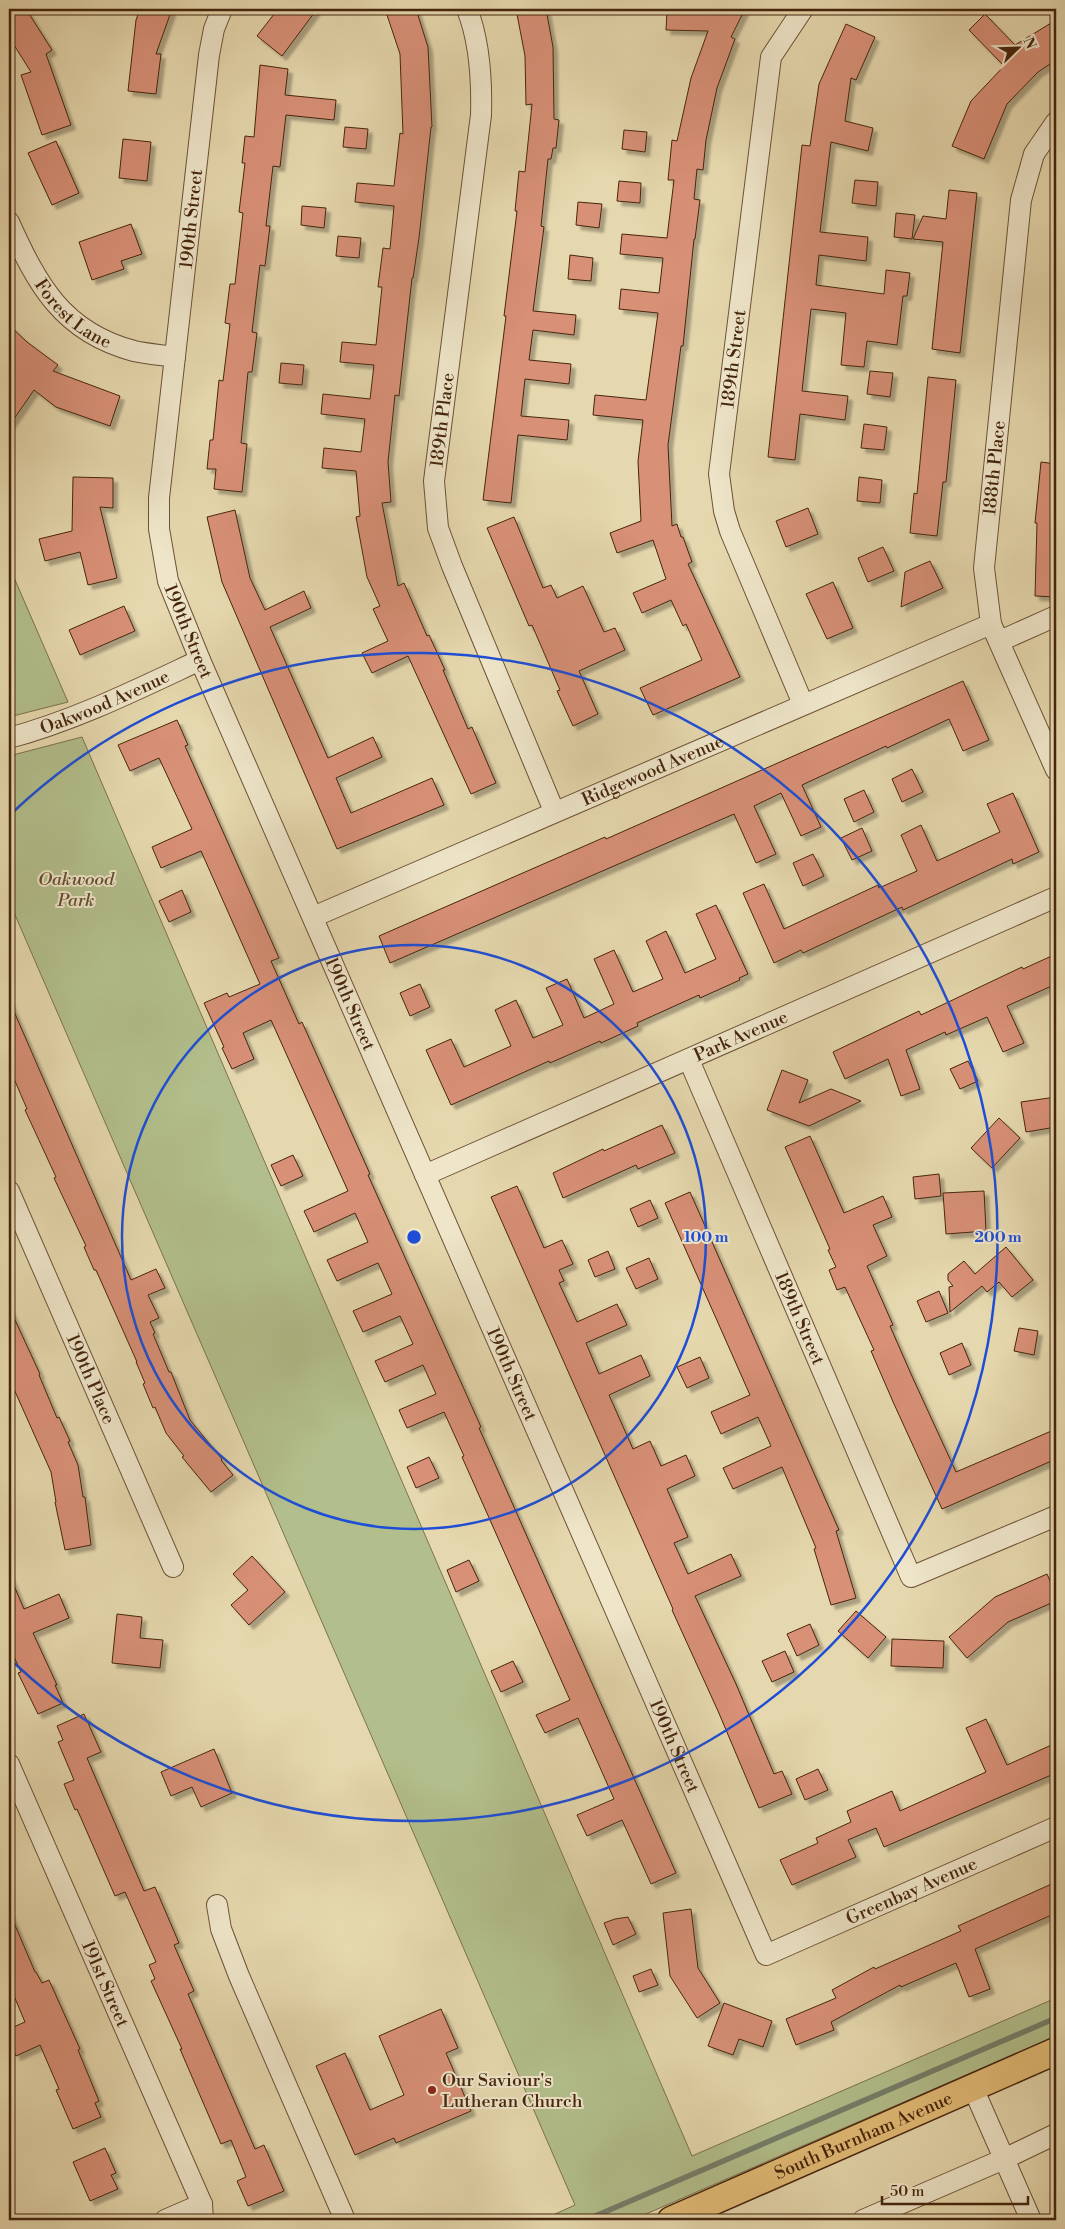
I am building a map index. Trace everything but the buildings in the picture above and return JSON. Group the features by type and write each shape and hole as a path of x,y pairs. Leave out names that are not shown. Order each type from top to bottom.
{"main road":[{"name":"South Burnham Avenue","path":"671,2220 1056,2051"}],"street":[{"name":"190th Street","path":"222,9 214,29 209,55 159,498 159,529 168,581 200,660 766,1955"},
{"name":"189th Place","path":"467,9 472,21 480,68 481,115 434,481 438,528 554,811"},
{"name":"189th Street","path":"803,9 771,56 719,474 724,512 730,531 803,704"},
{"name":"188th Place","path":"1056,122 1034,154 1021,200 984,568 996,633 1056,770"},
{"name":"Forest Lane","path":"9,222 40,286 53,303 74,322 106,341 134,351 175,357"},
{"name":"Ridgewood Avenue","path":"313,916 803,704 996,633 1056,616"},
{"name":"Oakwood Avenue","path":"9,738 32,732 102,706 200,660"},
{"name":"Park Avenue","path":"425,1175 1056,897"},
{"name":"189th Street","path":"688,1060 911,1577 1056,1516"},
{"name":"190th Place","path":"9,1191 173,1567"},
{"name":"191st Street","path":"9,1764 202,2212"},
{"name":"Greenbay Avenue","path":"766,1955 1056,1827"},
{"path":"217,1905 221,1929 239,1976 345,2220"},
{"path":"973,2088 1031,2220"},
{"path":"864,2220 1004,2159 1056,2134"},
{"path":"165,2220 202,2212"}],"green space":[{"path":"9,566 68,702 9,717"},
{"name":"Oakwood Park","path":"82,737 692,2156 1056,1998 1056,2036 632,2220 542,2220 575,2205 9,901 9,756"}],"waterway":[{"path":"586,2220 1056,2018"}],"place":[{"name":"Our Saviour's Lutheran Church","path":"432,2090"}]}
